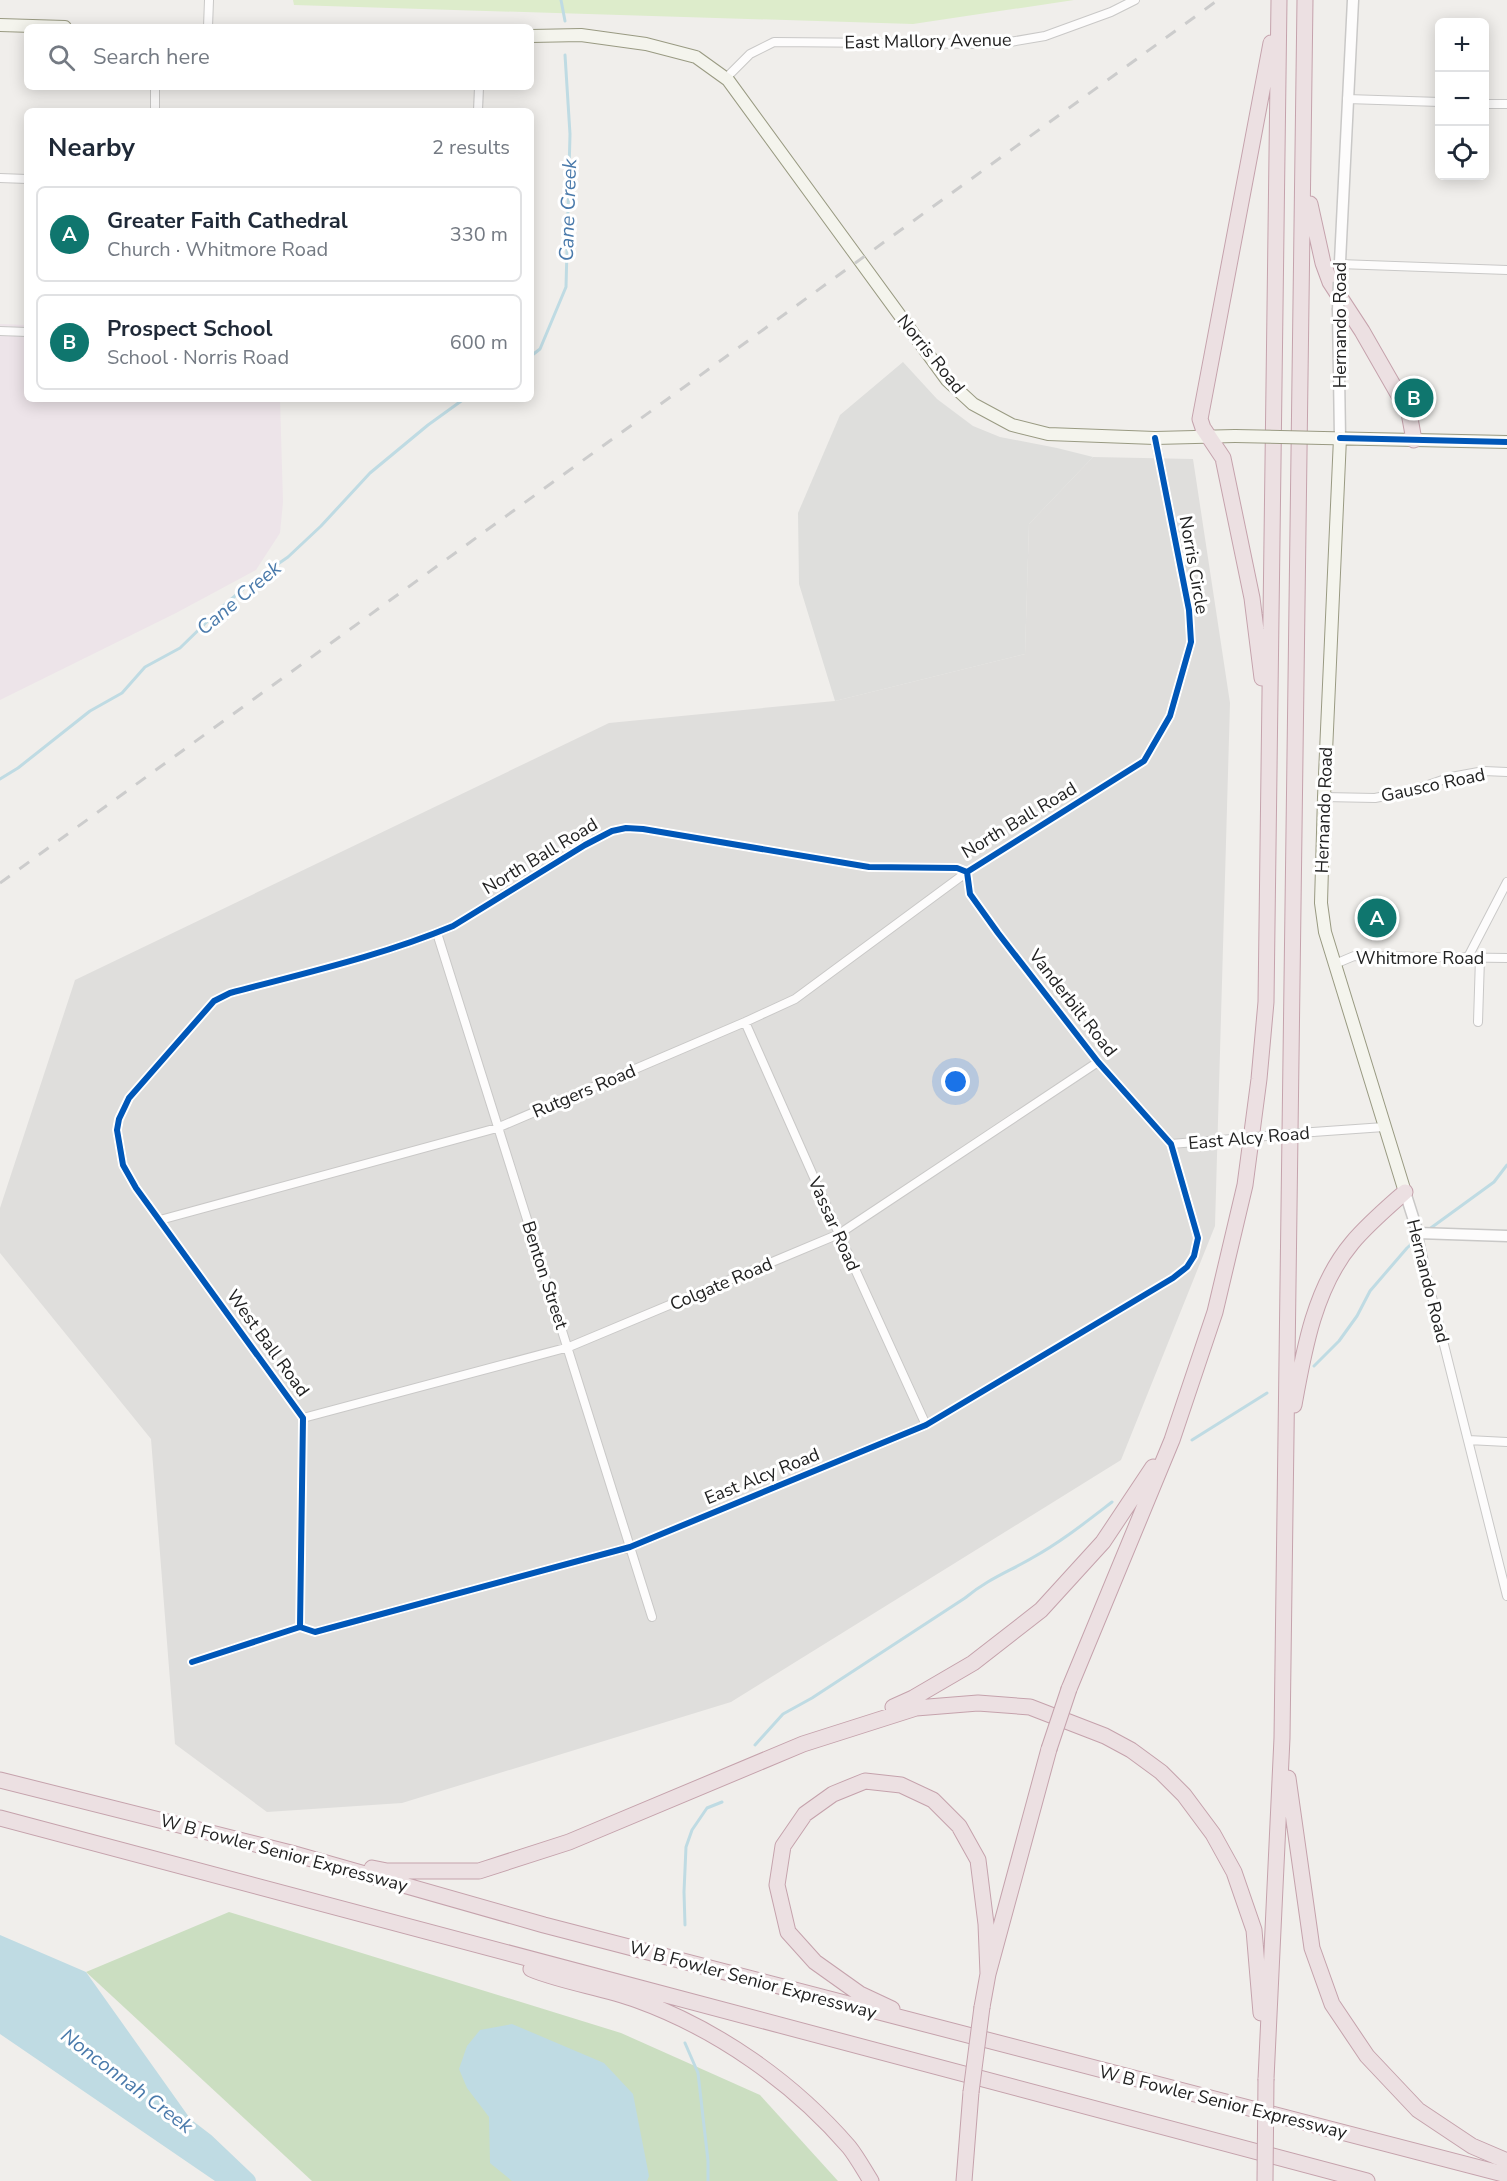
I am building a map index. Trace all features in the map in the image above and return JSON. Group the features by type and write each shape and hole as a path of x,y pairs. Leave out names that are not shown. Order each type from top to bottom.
{"highway":[{"path":"1265,2181 1266,2072 1282,1738 1305,0"},
{"path":"1269,719 1252,598 1222,458 1208,437 1200,419 1279,1"},
{"path":"964,2181 971,2092 988,1974 1049,1749 1069,1689 1172,1440 1215,1312 1247,1174 1266,1002 1279,1"},
{"path":"1304,167 1314,224 1330,282 1409,413 1414,440"},
{"path":"1287,1437 1311,1327 1328,1282 1351,1244 1405,1192"},
{"path":"291,1853 387,1870 479,1870 569,1842 913,1698 973,1662 1041,1610 1103,1542 1172,1440"},
{"path":"831,1734 916,1708 978,1703 1030,1707 1105,1736 1131,1750 1161,1772 1184,1795 1213,1834 1234,1872 1254,1930 1266,2072"},
{"path":"1282,1738 1312,1948 1332,2004 1367,2056 1418,2110 1472,2146 1507,2161"},
{"name":"W B Fowler Senior Expressway","path":"0,1780 291,1853 544,1925 1507,2175"},
{"path":"930,2026 860,1994 815,1962 788,1932 777,1885 783,1846 805,1814 833,1794 866,1781 901,1785 933,1800 959,1827 978,1860 986,1924 988,1974"},
{"name":"W B Fowler Senior Expressway","path":"0,1818 1360,2180"},
{"path":"462,1941 541,1973 633,1999 670,2013 736,2049 792,2091 850,2148 872,2181"},
{"path":"968,2128 974,2181"}],"main road":[{"path":"0,25 24,26"},
{"name":"Norris Road","path":"534,36 581,35 646,44 696,57 726,78 947,380 973,404 1012,425 1048,434 1155,438 1235,436 1507,442"},
{"name":"Hernando Road","path":"1340,438 1321,903 1325,932 1405,1192"}],"street":[{"path":"208,24 209,0"},
{"name":"East Mallory Avenue","path":"726,78 750,54 774,42 998,44 1045,36 1111,12 1135,0"},
{"name":"Hernando Road","path":"1340,438 1339,264 1353,0"},
{"path":"155,90 155,108"},
{"path":"478,108 479,90"},
{"path":"1347,99 1435,102"},
{"path":"1489,104 1507,104"},
{"path":"0,178 24,179"},
{"path":"1339,264 1507,270"},
{"path":"0,331 24,332"},
{"name":"Norris Circle","path":"1144,761 1170,716 1191,642 1189,610 1155,438"},
{"name":"North Ball Road","path":"118,1140 119,1119 129,1098 214,1001 230,993 395,949 437,933 453,926 585,845 612,831 626,828 643,829 869,867 957,868 968,872 1144,761"},
{"name":"Gausco Road","path":"1324,797 1375,798 1414,790 1451,777 1484,771 1507,772"},
{"name":"Rutgers Road","path":"160,1220 497,1128 745,1022 795,999 968,872"},
{"name":"Vanderbilt Road","path":"968,872 970,894 1098,1062 1171,1144"},
{"path":"1468,957 1507,882"},
{"name":"Benton Street","path":"437,933 652,1617"},
{"name":"Whitmore Road","path":"1335,964 1354,956 1507,958"},
{"path":"1478,1022 1480,958"},
{"name":"Vassar Road","path":"745,1022 926,1425"},
{"name":"Colgate Road","path":"303,1418 569,1347 839,1234 1098,1062"},
{"name":"East Alcy Road","path":"192,1662 300,1627 315,1632 630,1547 926,1425 1173,1278 1187,1267 1194,1256 1198,1238 1171,1144 1384,1127"},
{"name":"West Ball Road","path":"118,1140 123,1165 136,1188 303,1418 300,1627"},
{"name":"Hernando Road","path":"1405,1192 1418,1233 1507,1596"},
{"path":"1418,1233 1507,1236"},
{"path":"1468,1440 1507,1442"}],"shaded area":[{"path":"0,324 24,325 24,402 280,402 283,502 280,533 256,570 176,613 0,700"},
{"path":"903,362 937,399 973,426 1000,437 1093,457 1029,524 1025,654 835,701 799,584 798,513 840,415"},
{"path":"1093,457 1193,459 1230,703 1215,1226 1121,1460 731,1702 402,1803 267,1812 175,1744 151,1439 0,1253 0,1208 75,980 609,723 835,701 1025,654 1029,524"}],"green space":[{"path":"293,0 1074,0 913,24 294,5"},
{"path":"229,1912 621,2033 760,2095 838,2181 312,2181 86,1972"}],"water":[{"path":"0,1935 86,1972 206,2141 248,2181 215,2181 0,2034"},
{"path":"512,2024 604,2063 633,2094 649,2176 647,2181 512,2181 490,2163 489,2117 467,2088 459,2069 467,2046 480,2030"}],"waterway":[{"name":"Cane Creek","path":"561,0 565,21"},
{"name":"Cane Creek","path":"534,354 540,349 566,287 570,134 565,55"},
{"name":"Cane Creek","path":"0,779 18,768 90,711 122,693 145,667 180,648 249,584 288,557 321,526 370,473 460,402"},
{"path":"1428,1230 1494,1182 1507,1165"},
{"path":"1314,1366 1339,1341 1357,1316 1370,1291 1418,1238"},
{"path":"1192,1440 1267,1393"},
{"path":"755,1745 783,1714 812,1698 982,1586 1053,1545 1112,1502"},
{"path":"685,1925 686,1847 692,1830 707,1808 722,1802"},
{"path":"685,2043 698,2073 708,2161 708,2181"},
{"name":"Nonconnah Creek","path":"189,2128 248,2181"}],"railway":[{"path":"0,883 1218,0"}],"cycle path":[{"path":"300,1627 303,1418 136,1188 123,1165 117,1130 119,1119 129,1098 214,1001 230,993 371,955 453,926 585,845 612,831 626,828 643,829 869,867 957,868 967,872 1144,761 1170,716 1191,642 1189,610 1155,438"},
{"path":"1340,438 1507,442"},
{"path":"192,1662 300,1627 315,1632 630,1547 926,1425 1173,1278 1187,1267 1194,1256 1198,1238 1171,1144 1098,1062 998,933 970,894 967,872"}],"place":[{"name":"Prospect School","path":"1414,398"},
{"name":"Greater Faith Cathedral","path":"1377,918"}]}
